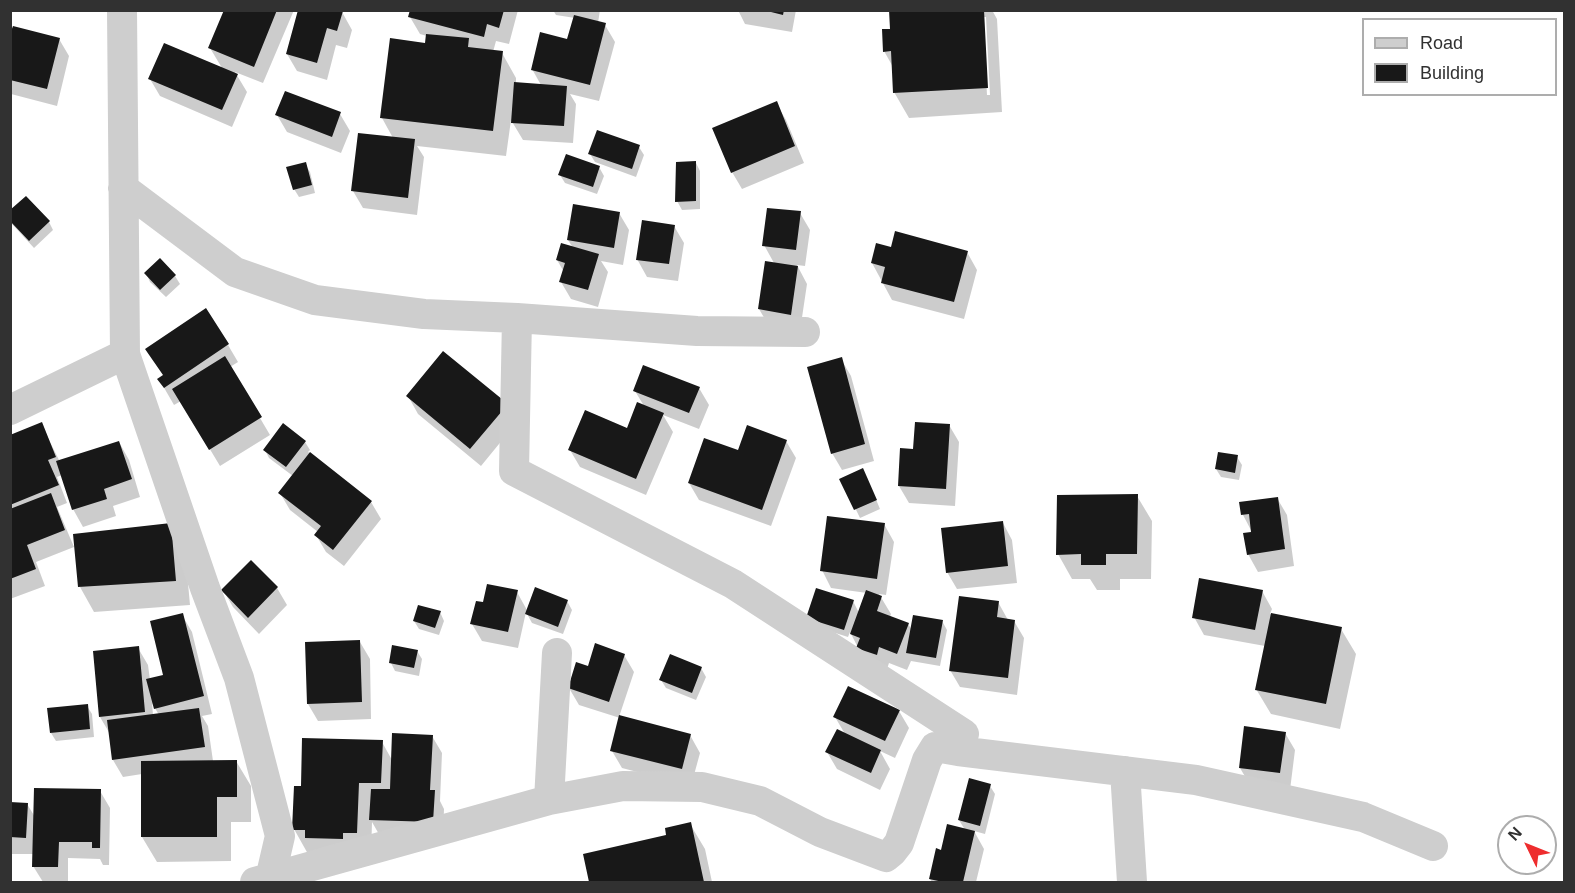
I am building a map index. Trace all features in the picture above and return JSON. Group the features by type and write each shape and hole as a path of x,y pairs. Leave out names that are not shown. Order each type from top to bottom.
{"street":[{"path":"122,10 125,354 204,588 239,678 280,836 264,881"},
{"path":"123,188 235,272 315,300 424,314 697,331 805,332"},
{"path":"517,318 514,471 733,584 964,734 958,751"},
{"path":"10,410 125,354"},
{"path":"549,800 557,653"},
{"path":"264,881 549,800 623,786 702,787 760,801 820,832 886,857 899,843 927,760 935,747 1196,780 1363,818 1433,846"},
{"path":"1125,771 1132,882"}],"building":[{"path":"224,10 277,10 254,67 208,48"},
{"path":"298,10 343,11 337,31 327,28 317,63 286,54"},
{"path":"410,10 504,10 499,28 487,24 484,37 408,17"},
{"path":"763,10 784,10 783,15"},
{"path":"889,10 984,10 988,88 893,93 891,51 883,52 882,29 890,29"},
{"path":"574,15 606,23 590,85 531,70 540,32 567,39"},
{"path":"13,26 60,38 47,89 10,80 10,34"},
{"path":"426,34 469,38 468,47 503,51 493,131 380,118 390,38 425,43"},
{"path":"164,43 238,74 222,110 148,79"},
{"path":"514,82 567,86 564,126 511,123"},
{"path":"285,91 341,112 332,137 275,115"},
{"path":"777,101 795,146 731,173 712,128"},
{"path":"597,130 640,145 632,169 588,154"},
{"path":"358,133 415,139 408,198 351,191"},
{"path":"566,154 600,166 593,187 558,175"},
{"path":"696,161 696,201 675,202 676,162"},
{"path":"306,162 312,185 293,190 286,167"},
{"path":"26,196 50,221 29,241 10,221 10,210"},
{"path":"573,204 620,212 614,248 567,240"},
{"path":"767,208 801,211 796,250 762,246"},
{"path":"642,220 675,225 669,264 636,260"},
{"path":"895,231 968,251 954,302 881,283 885,267 871,263 876,243 891,247"},
{"path":"561,243 599,254 588,290 559,282 565,263 556,260"},
{"path":"160,258 176,275 160,290 144,273"},
{"path":"765,261 798,266 791,315 758,309"},
{"path":"206,308 229,344 164,388 157,379 163,375 145,349"},
{"path":"443,351 508,404 470,449 406,396"},
{"path":"225,356 262,417 209,450 172,389"},
{"path":"842,357 865,444 831,454 807,367"},
{"path":"643,365 700,387 689,413 633,391"},
{"path":"637,402 664,413 636,479 568,450 585,410 627,428"},
{"path":"42,422 56,457 48,460 59,485 10,505 10,435"},
{"path":"915,422 950,424 946,489 898,486 900,448 913,449"},
{"path":"283,423 306,441 286,467 263,450"},
{"path":"747,425 787,440 762,510 688,483 704,438 738,450"},
{"path":"119,441 132,479 104,489 107,499 72,510 56,461"},
{"path":"310,452 372,501 333,550 314,535 321,526 278,493"},
{"path":"1218,452 1238,455 1235,473 1215,469"},
{"path":"863,468 877,500 854,510 839,479"},
{"path":"51,493 65,530 27,545 36,569 10,579 10,509"},
{"path":"1138,494 1137,554 1106,554 1106,565 1081,565 1081,554 1056,555 1057,495"},
{"path":"1278,497 1285,549 1247,555 1243,533 1251,532 1249,514 1241,515 1239,502"},
{"path":"827,516 885,523 877,579 820,571"},
{"path":"1003,521 1008,566 946,573 941,528"},
{"path":"171,523 176,581 78,587 73,534"},
{"path":"251,560 278,587 248,618 221,590"},
{"path":"1199,578 1263,590 1255,630 1192,618"},
{"path":"487,584 518,590 508,632 470,624 476,601 483,602"},
{"path":"535,587 568,600 558,627 525,614"},
{"path":"816,588 854,600 844,630 806,618"},
{"path":"866,590 882,596 877,611 909,623 897,654 879,647 877,655 856,648 860,638 850,634"},
{"path":"959,596 999,601 997,617 1015,620 1008,678 949,671"},
{"path":"418,605 441,611 435,628 413,621"},
{"path":"183,613 204,696 154,709 146,679 163,675 150,621"},
{"path":"1271,613 1342,627 1326,704 1255,690"},
{"path":"913,615 943,620 936,658 906,653"},
{"path":"360,640 362,702 307,704 305,642"},
{"path":"595,643 625,654 609,702 568,688 576,662 588,666"},
{"path":"392,645 418,650 414,668 389,663"},
{"path":"139,646 145,712 99,717 93,651"},
{"path":"670,654 702,667 692,693 659,680"},
{"path":"848,686 900,710 885,741 833,717"},
{"path":"88,704 90,729 50,733 47,708"},
{"path":"199,708 205,747 112,760 107,720"},
{"path":"619,715 691,734 682,769 610,751"},
{"path":"1244,726 1286,732 1280,773 1239,768"},
{"path":"837,729 881,750 871,773 825,752"},
{"path":"392,733 433,735 430,790 435,790 433,822 369,820 371,789 390,789"},
{"path":"302,738 383,740 381,783 359,783 357,833 343,833 343,839 305,838 305,830 292,830 294,786 301,786"},
{"path":"237,760 237,797 217,797 217,837 141,837 141,761"},
{"path":"969,778 991,784 980,826 958,820"},
{"path":"34,788 101,789 100,848 92,848 92,842 59,842 58,867 32,867"},
{"path":"10,802 28,803 26,838 10,837"},
{"path":"691,822 704,882 589,882 583,854 666,835 665,828"},
{"path":"947,824 975,831 963,882 929,879 936,848 941,850"}]}
